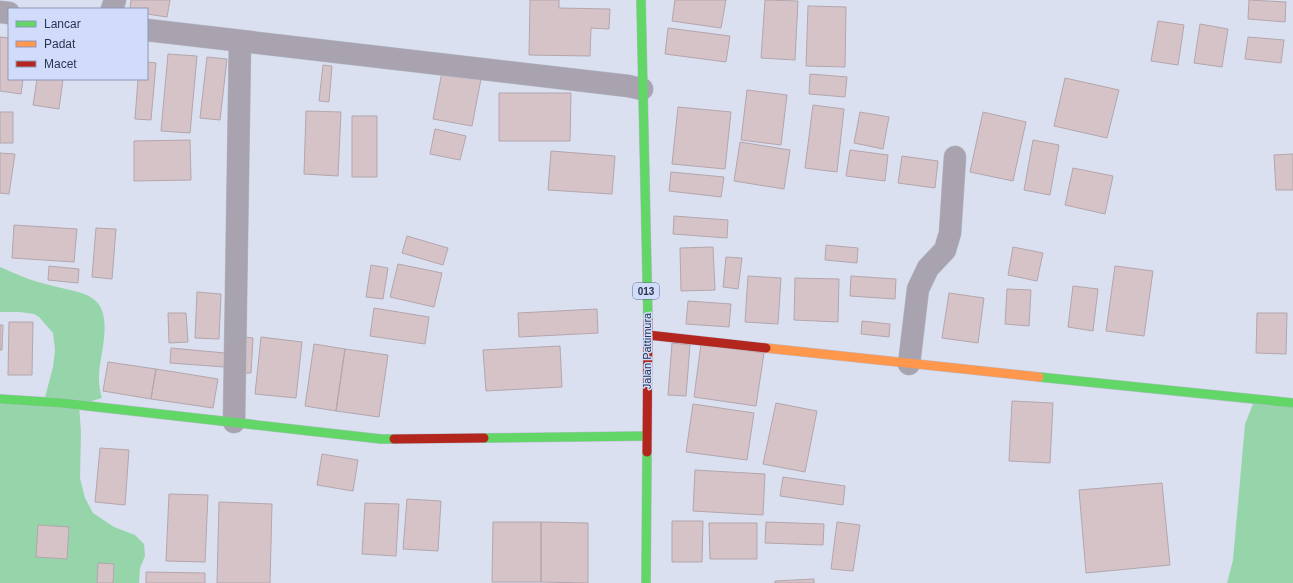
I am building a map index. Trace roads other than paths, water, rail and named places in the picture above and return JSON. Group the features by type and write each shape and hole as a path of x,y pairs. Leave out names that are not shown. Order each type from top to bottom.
{"street":[{"name":"Jalan Pattimura","path":"641,0 648,335 646,583"},
{"path":"148,30 628,86 642,89"},
{"path":"234,422 240,42"},
{"path":"909,364 918,289 928,268 945,250 950,234 955,157"},
{"path":"648,335 909,364 1293,403"},
{"path":"0,399 62,402 381,439 647,436"}]}
